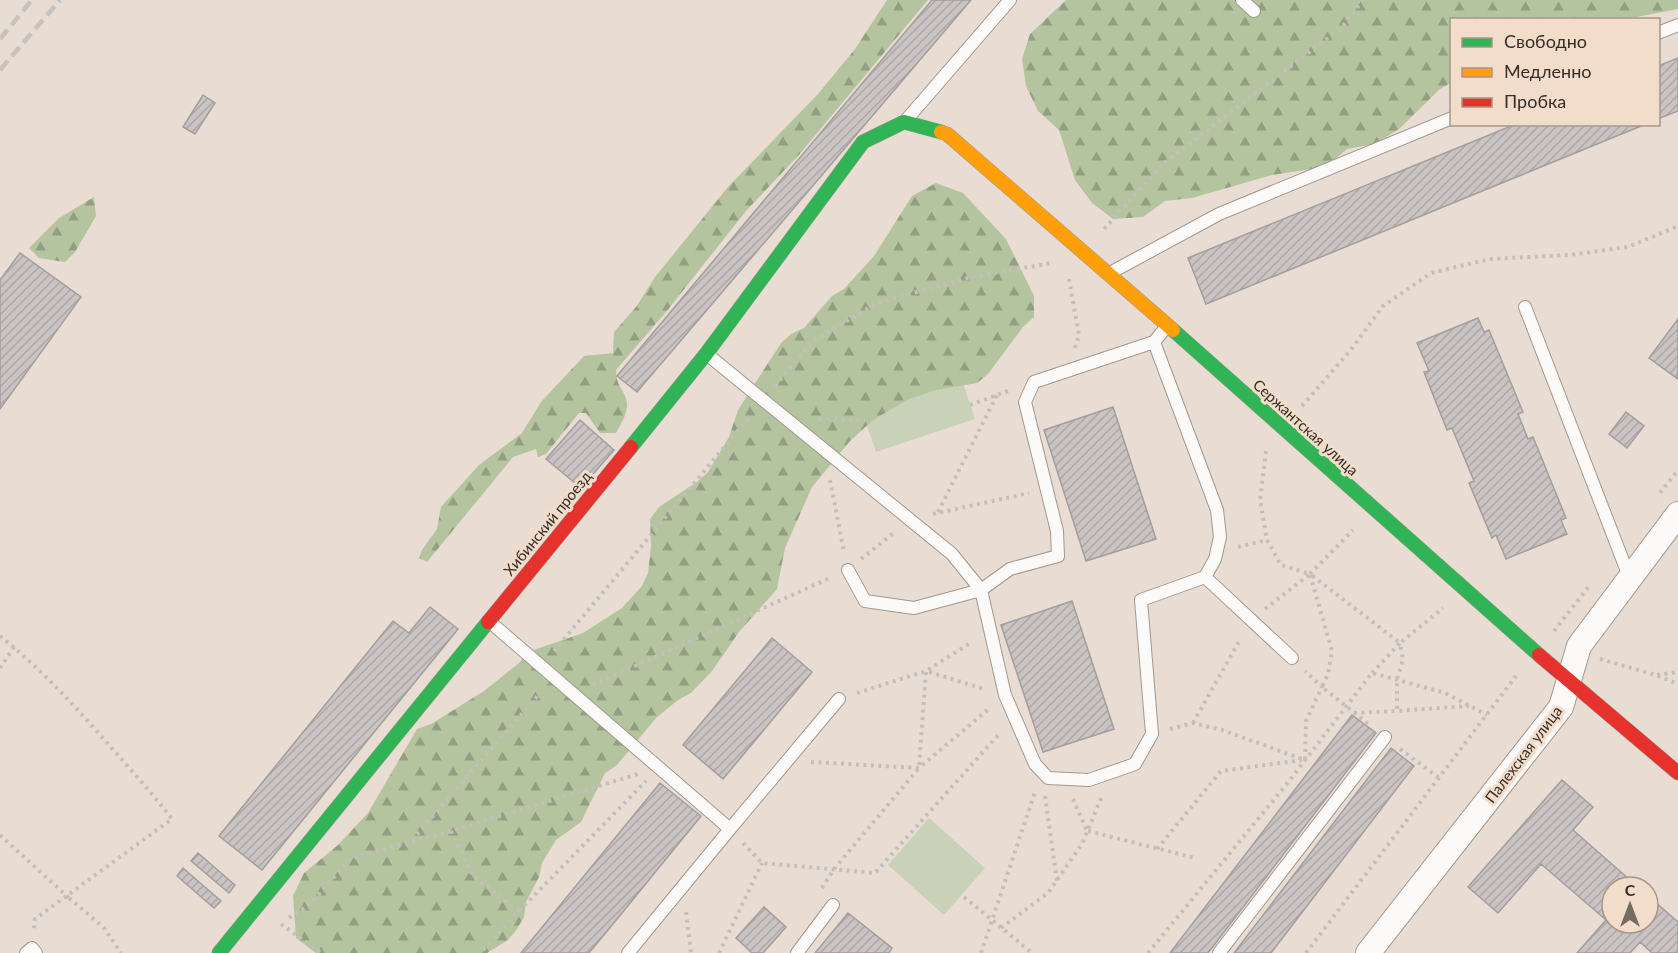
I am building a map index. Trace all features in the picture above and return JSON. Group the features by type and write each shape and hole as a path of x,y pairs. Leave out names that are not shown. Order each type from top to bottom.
{"street":[{"name":"Сержантская улица","path":"904,122 947,134 1084,251 1536,653 1678,772"},
{"name":"Хибинский проезд","path":"219,953 706,354 863,142 904,122"},
{"name":"Палехская улица","path":"1368,953 1561,707 1579,646 1678,514"}],"lane":[{"path":"904,122 1010,0"},
{"path":"1242,0 1254,10"},
{"path":"1660,33 1678,25"},
{"path":"1109,274 1219,214 1450,119"},
{"path":"1525,307 1630,579"},
{"path":"848,570 865,601 914,608 981,590 1010,569 1058,556 1057,531 1025,402 1034,381 1154,342 1167,325"},
{"path":"706,354 952,554 981,590 1005,695 1035,764 1048,778 1089,780 1136,764 1152,734 1141,600 1205,577 1215,559 1220,537 1217,510 1154,342"},
{"path":"1205,577 1292,658"},
{"path":"489,621 730,829"},
{"path":"628,953 839,699"},
{"path":"1219,953 1385,737"},
{"path":"797,953 833,906"}],"path":[{"path":"1084,251 1163,164 1342,27 1363,0"},
{"path":"1282,428 1350,351 1383,306 1431,273 1490,259 1569,255 1628,248 1678,226"},
{"path":"1068,371 1079,334 1069,271"},
{"path":"970,405 1034,381"},
{"path":"937,513 997,395"},
{"path":"786,418 865,420"},
{"path":"1270,444 1266,451 1260,500 1268,540 1281,565 1310,574 1400,643 1404,660 1397,679 1397,711"},
{"path":"824,450 848,570"},
{"path":"1658,496 1678,470"},
{"path":"572,695 848,570 910,520 1047,489"},
{"path":"1193,723 1251,620 1310,574 1357,525"},
{"path":"1217,552 1268,540"},
{"path":"1305,760 1306,721 1328,674 1332,651 1310,574"},
{"path":"1306,953 1487,715 1591,583"},
{"path":"1148,953 1305,760 1372,673 1400,643 1445,606"},
{"path":"1558,626 1589,656 1656,675 1678,684"},
{"path":"839,699 926,671 989,631"},
{"path":"0,636 72,704 146,786 172,819 36,920 31,951"},
{"path":"0,668 14,647"},
{"path":"1292,658 1322,687"},
{"path":"926,671 1005,695"},
{"path":"919,768 926,671"},
{"path":"1656,675 1678,672"},
{"path":"1372,673 1445,693 1487,715"},
{"path":"411,841 554,678"},
{"path":"833,906 820,891 834,869 919,768 1005,695"},
{"path":"1354,713 1470,706"},
{"path":"730,829 762,863 874,873 906,841 1014,716"},
{"path":"1152,734 1193,723 1221,730 1305,760"},
{"path":"1157,849 1221,771 1305,760"},
{"path":"787,761 919,768"},
{"path":"280,924 309,905 351,858 451,831 658,768"},
{"path":"480,953 658,768"},
{"path":"1042,772 1057,881"},
{"path":"981,953 1042,772"},
{"path":"1001,928 1048,893 1057,881 1082,844 1112,772"},
{"path":"1063,779 1088,831 1195,858"},
{"path":"451,831 473,876 519,911"},
{"path":"0,836 104,928 121,953"},
{"path":"719,953 762,863"},
{"path":"683,886 691,953"},
{"path":"964,897 1032,953"},
{"path":"260,902 280,924 321,953"}],"green space":[{"path":"887,0 928,0 798,156 746,211 666,312 616,370 627,406 616,433 600,433 586,413 579,413 546,454 538,457 536,449 513,457 427,562 419,558 437,529 441,507 479,465 522,433 541,402 584,356 613,353 614,332 636,307 655,277 728,187 818,94 855,49"},
{"path":"1066,0 1678,0 1678,9 1631,18 1450,18 1450,84 1440,89 1399,129 1375,144 1347,149 1326,167 1272,175 1192,198 1165,201 1143,217 1113,219 1092,203 1075,180 1059,130 1038,111 1026,86 1022,59 1030,34"},
{"path":"936,183 963,193 1006,239 1034,296 1034,317 1023,327 988,374 977,383 936,390 909,399 873,420 850,441 812,487 785,548 777,589 739,632 712,671 691,693 678,700 656,718 617,765 605,773 581,822 556,840 542,863 539,877 526,902 524,917 508,940 487,953 316,953 296,938 293,896 304,873 338,845 368,813 417,729 431,724 484,691 519,663 528,652 583,633 622,608 642,586 648,573 651,546 650,519 659,507 708,472 729,437 738,410 781,343 791,334 804,328 832,296 844,289 874,256 912,196"},
{"path":"94,197 96,216 75,252 65,262 39,258 29,248 59,218"},
{"path":"957,365 975,419 876,452 858,399"},
{"path":"929,818 985,868 944,915 888,865"}],"building":[{"path":"932,0 971,0 637,392 617,376"},
{"path":"1678,58 1678,111 1660,118 1660,65"},
{"path":"203,95 215,103 195,134 183,127"},
{"path":"1511,126 1641,126 1206,304 1188,258"},
{"path":"20,253 81,297 0,409 0,280"},
{"path":"1478,318 1484,332 1489,330 1523,412 1518,414 1528,439 1533,437 1566,518 1561,520 1567,534 1506,559 1496,535 1492,538 1469,483 1474,481 1452,428 1447,430 1424,372 1429,371 1417,343"},
{"path":"1678,319 1678,379 1649,358"},
{"path":"1113,407 1156,539 1086,561 1044,430"},
{"path":"1626,412 1644,426 1627,448 1609,434"},
{"path":"580,420 614,450 581,488 546,459"},
{"path":"1072,601 1114,729 1043,752 1001,625"},
{"path":"430,607 458,629 262,870 219,836 393,621 409,633"},
{"path":"772,638 812,672 723,779 683,745"},
{"path":"1352,715 1376,733 1208,953 1170,953"},
{"path":"1391,748 1414,766 1271,953 1234,953"},
{"path":"1562,780 1593,807 1573,830 1624,875 1600,875 1600,915 1541,864 1498,913 1468,887"},
{"path":"660,783 701,816 613,924 589,953 521,953"},
{"path":"198,853 235,885 229,893 191,861"},
{"path":"183,868 221,901 214,908 177,876"},
{"path":"1660,906 1678,922 1678,953 1652,953 1640,942 1630,953 1577,953 1600,927 1600,935 1660,935"},
{"path":"764,907 786,927 763,953 752,953 736,938"},
{"path":"848,913 892,948 889,953 815,953"}],"railway":[{"path":"0,39 32,0"},
{"path":"0,70 60,0"}],"traffic: fast":[{"path":"631,447 706,354 863,142 904,122 941,132"},
{"path":"1173,330 1539,655"},
{"path":"219,953 488,622"}],"traffic: slow":[{"path":"941,132 947,134 1173,330"}],"traffic: jam":[{"path":"488,622 631,447"},
{"path":"1539,655 1678,773"}]}
